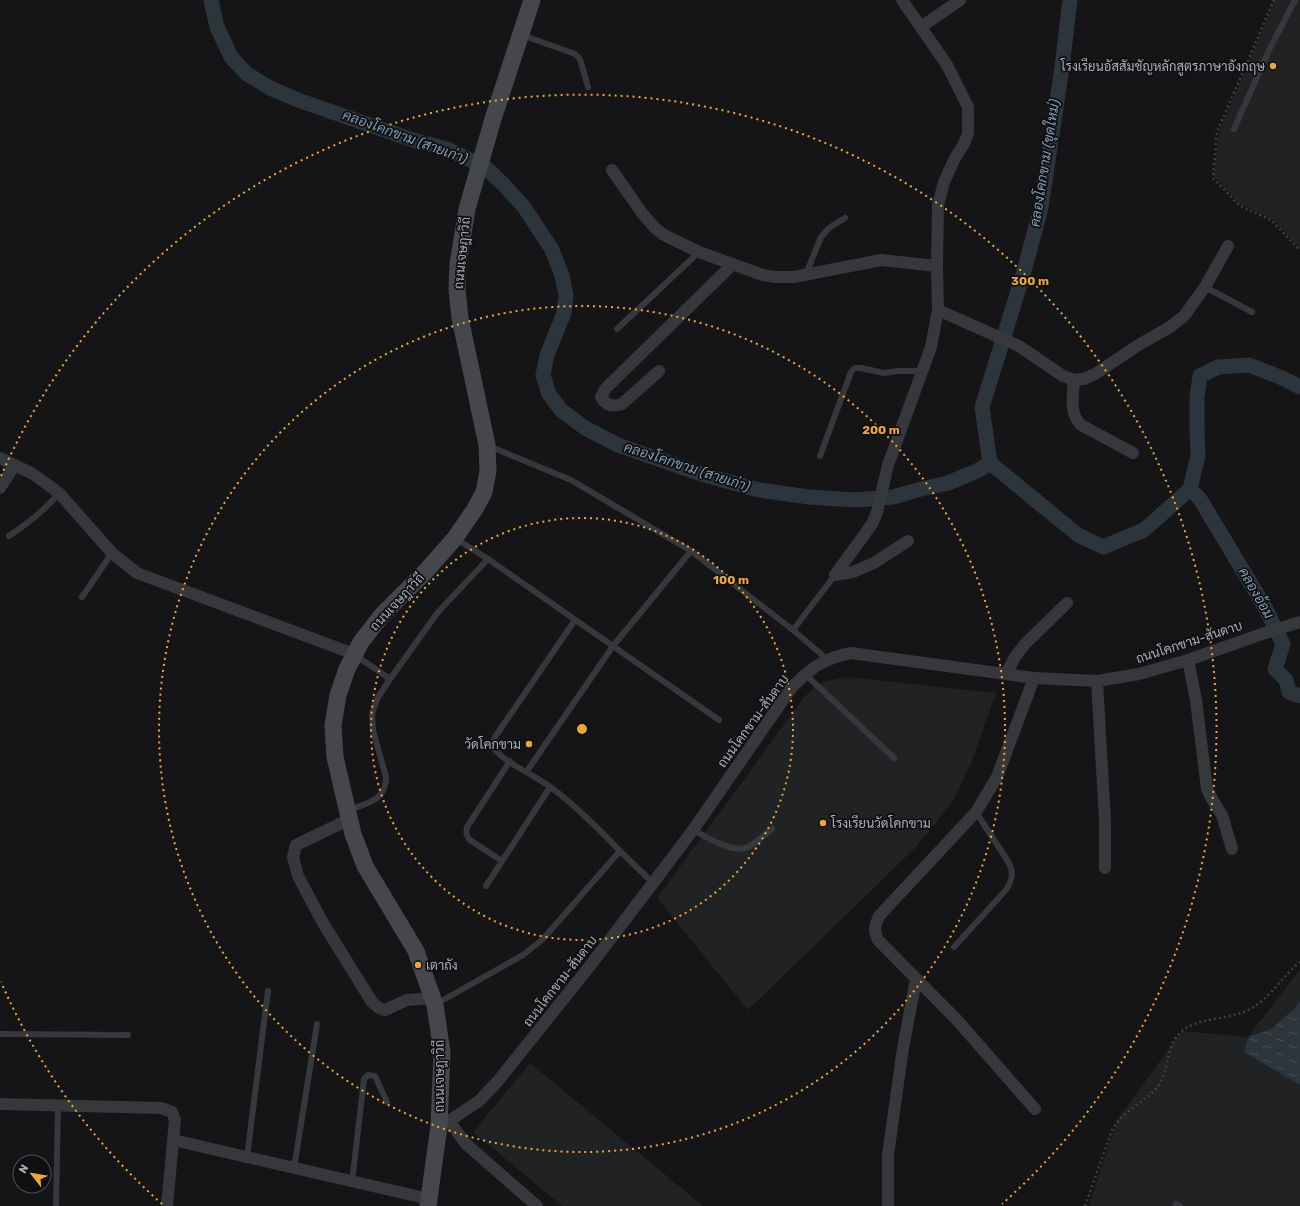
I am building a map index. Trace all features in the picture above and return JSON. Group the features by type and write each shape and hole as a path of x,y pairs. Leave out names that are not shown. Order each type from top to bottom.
{"street":[{"name":"ถนนเจษฎาวิถี","path":"428,1203 444,1124 442,1052 434,1001 416,951 365,866 353,834 335,757 333,725 338,695 354,654 361,642 382,615 426,571 455,538 476,509 484,492 488,471 487,445 461,326 457,289 461,241 467,208 493,119 532,0"},
{"path":"835,575 872,524 877,512 888,465 931,347 938,310 938,205 944,182 955,158 964,144 968,133 968,107 946,65 902,0"},
{"path":"921,27 960,0"},
{"path":"612,170 655,228 664,235 699,252 763,275 775,277 794,277 881,260 937,266"},
{"path":"938,310 1019,346 1063,376 1074,380 1084,379 1095,374 1184,316 1205,287 1228,246"},
{"path":"659,371 622,404 616,406 609,405 604,402 601,397 606,388 733,264"},
{"path":"1074,380 1073,411 1076,420 1081,425 1133,453"},
{"path":"0,458 33,474 59,493 112,553 137,573 354,654"},
{"path":"0,488 15,465"},
{"path":"835,575 853,572 874,563 908,540"},
{"path":"1006,674 1015,657 1025,644 1067,603"},
{"name":"ถนนโคกขาม-สันดาบ","path":"444,1124 479,1101 498,1081 593,962 693,830 792,687 805,674 827,659 851,653 1034,678 1097,681 1139,674 1188,660 1300,622"},
{"path":"1188,660 1196,700 1207,789 1222,815 1232,849"},
{"path":"1034,678 997,776 976,812 879,916 874,934 916,980 957,1020 1035,1109"},
{"path":"1097,681 1105,821 1105,868"},
{"path":"348,815 296,845 293,857 298,876 323,923 372,1002 379,1008 386,1010 407,1000 434,1001"},
{"path":"888,1206 888,1155 903,1048 916,980"},
{"path":"0,1104 161,1108 172,1112 175,1120 168,1206"},
{"path":"444,1124 538,1206"},
{"path":"173,1140 352,1182 428,1203"}],"lane":[{"path":"1234,128 1271,46 1295,0"},
{"path":"520,35 575,54 580,59 588,87"},
{"path":"806,274 821,237 829,228 845,218"},
{"path":"618,329 699,252"},
{"path":"1205,287 1252,312"},
{"path":"820,456 851,372 855,368 884,372 922,371"},
{"path":"487,445 571,480 691,551 793,630 827,659"},
{"path":"9,536 36,518 48,507 59,493"},
{"path":"455,538 488,559 719,720"},
{"path":"527,771 613,646 691,551"},
{"path":"82,597 112,553"},
{"path":"348,815 377,799 383,793 386,786 386,777 373,730 372,714 377,699 438,612 488,559"},
{"path":"793,630 835,575"},
{"path":"575,620 495,737 492,743 493,748 550,787 603,834 653,883"},
{"path":"354,654 390,679"},
{"path":"805,674 894,758"},
{"path":"502,861 470,840 466,832 467,827 510,761"},
{"path":"486,886 550,787"},
{"path":"954,947 1006,890 1012,880 1013,871 1009,862 976,812"},
{"path":"693,830 735,849 747,848 772,829"},
{"path":"434,1001 523,955 543,939 620,851"},
{"path":"247,1157 268,991"},
{"path":"294,1168 316,1024"},
{"path":"0,1034 128,1035"},
{"path":"352,1182 364,1079 368,1075 375,1076 387,1102"},
{"path":"56,1206 58,1105"}],"path":[{"path":"1274,0 1217,132 1213,178 1240,206 1271,220 1300,250"},
{"path":"1085,1206 1117,1120 1158,1086 1164,1073 1173,1042 1182,1031 1195,1024 1246,1011 1264,999 1300,962"}],"shaded area":[{"name":"โรงเรียนอัสสัมชัญหลักสูตรภาษาอังกฤษ","path":"1275,0 1300,0 1300,248 1272,219 1241,205 1214,177 1219,132"},
{"name":"โรงเรียนวัดโคกขาม","path":"847,677 996,693 972,761 953,801 917,846 748,1010 657,898 805,696 822,682"},
{"path":"1300,969 1300,1206 1089,1206 1117,1120 1182,1031 1248,1037"},
{"path":"530,1063 703,1206 562,1206 473,1132"}],"water":[{"path":"1300,1001 1300,1085 1244,1052 1248,1037 1271,1029 1295,1008"}],"waterway":[{"name":"คลองโคกขาม (สายเก่า)","path":"211,0 217,27 231,57 247,74 270,88 298,100 413,140 447,149 485,167 524,207 551,248 562,275 566,296 564,313 547,355 543,375 549,394 561,410 585,428 618,445 701,474 759,490 809,497 855,500 893,497 948,483 977,471 990,463"},
{"name":"คลองโคกขาม (ขุดใหม่)","path":"990,463 982,407 1023,275 1041,208 1062,67 1070,0"},
{"name":"คลองโคกขาม (สายเก่า)","path":"990,463 1078,535 1103,547 1144,530 1190,489 1198,456 1197,397 1200,376 1218,367 1249,365 1300,387"},
{"name":"คลองอ้อม","path":"1190,489 1200,499 1266,609 1283,644 1275,669 1286,680 1289,692 1300,696"}],"place":[{"name":"โรงเรียนอัสสัมชัญหลักสูตรภาษาอังกฤษ","path":"1273,66"},
{"name":"วัดโคกขาม","path":"529,744"},
{"name":"โรงเรียนวัดโคกขาม","path":"823,823"},
{"name":"เตาถัง","path":"418,965"}]}
